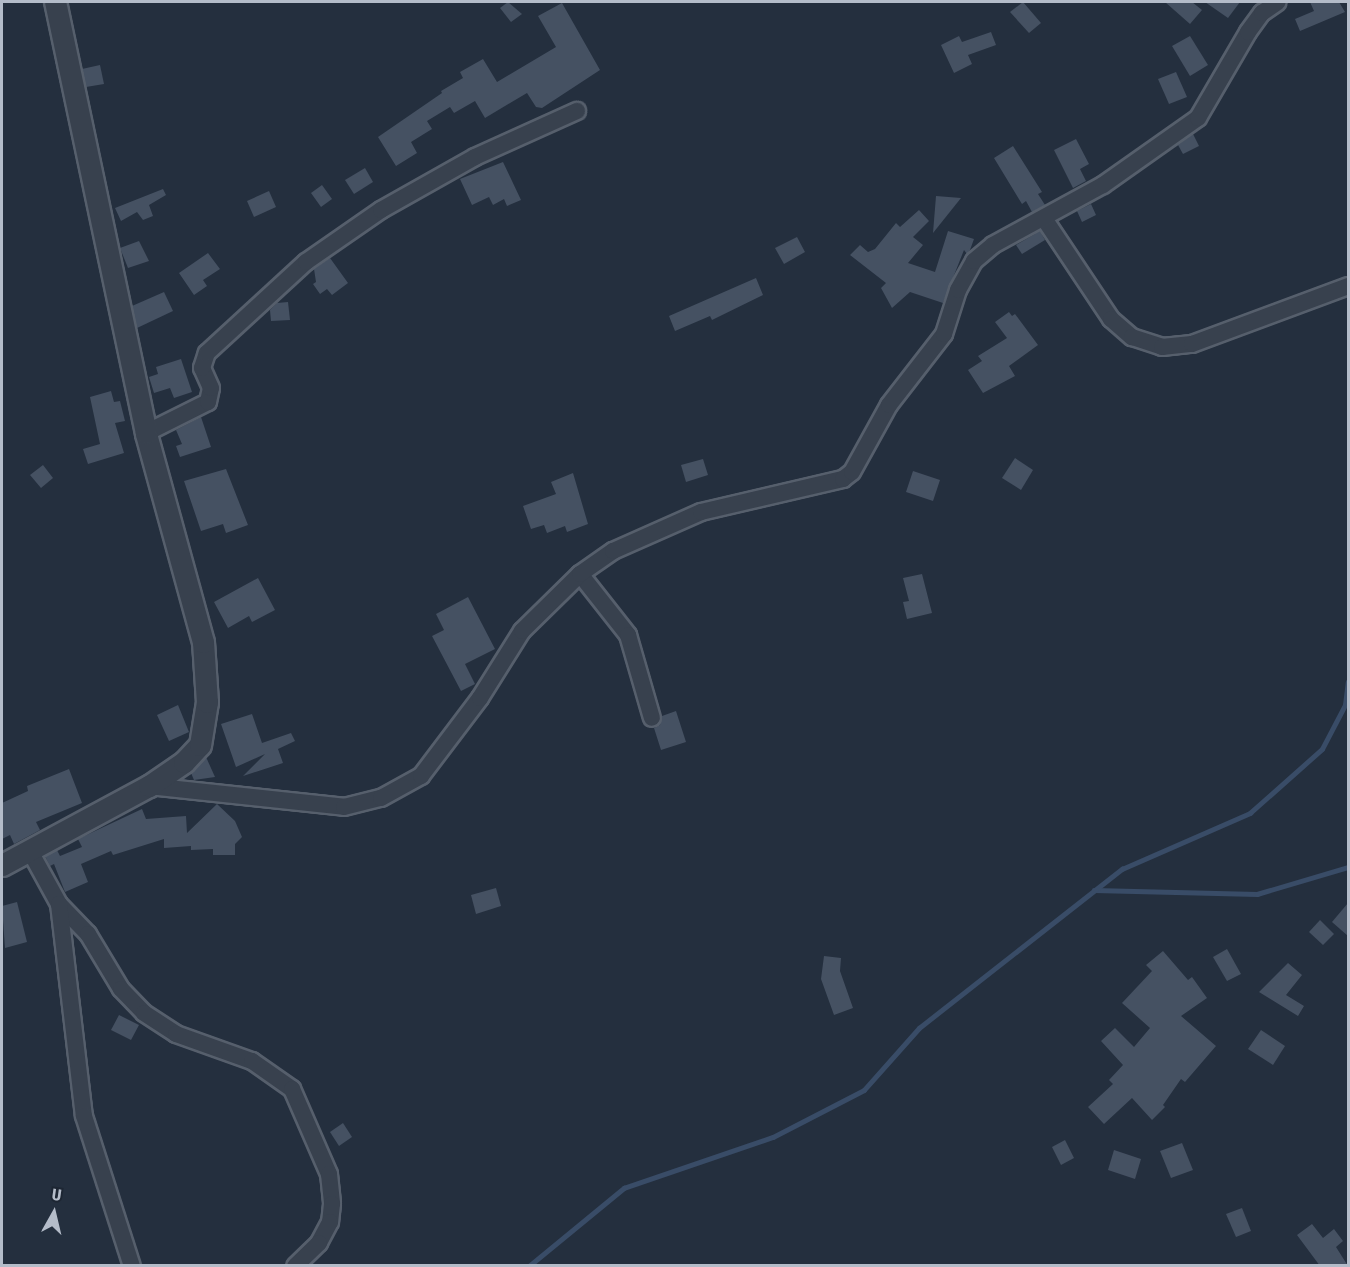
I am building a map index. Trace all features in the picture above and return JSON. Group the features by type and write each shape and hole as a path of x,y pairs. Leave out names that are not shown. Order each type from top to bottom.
{"street":[{"path":"2,865 31,852 149,786 184,762 200,745 207,694 203,642 146,433 55,2"},
{"path":"149,786 344,807 404,788 435,761 522,631 580,574 641,536 701,512 843,479 860,461 889,405 944,334 958,290 974,261 993,244 1045,220 1103,185 1198,118 1248,32 1262,13 1278,2"},
{"path":"146,433 208,402 211,388 202,368 207,353 306,262 381,210 464,163 577,111"},
{"path":"1045,220 1111,319 1132,337 1162,347 1192,344 1348,286"},
{"path":"580,574 628,635 652,718"},
{"path":"31,852 60,904 88,934 121,989 144,1013 176,1034 252,1061 292,1089 329,1174 332,1204 330,1222 319,1244 295,1266"},
{"path":"60,904 84,1116 132,1266"}],"building":[{"path":"508,2 522,14 511,22 500,8"},
{"path":"1023,2 1041,23 1029,33 1010,12"},
{"path":"1165,2 1192,2 1202,10 1190,24"},
{"path":"1205,2 1240,2 1228,18"},
{"path":"1310,2 1339,2 1345,12 1300,31 1295,19 1314,11"},
{"path":"562,3 600,70 542,108 536,107 527,93 485,118 475,101 454,113 450,107 427,121 432,129 411,142 417,153 396,166 378,137 442,93 441,91 463,78 460,72 483,59 497,82 556,47 538,16"},
{"path":"991,32 996,45 968,55 972,64 954,73 941,45 959,36 962,42"},
{"path":"1190,36 1208,65 1190,76 1172,46"},
{"path":"100,65 104,84 86,87 82,69"},
{"path":"1176,72 1187,97 1169,104 1158,79"},
{"path":"1193,134 1199,146 1183,154 1178,145"},
{"path":"1076,139 1089,164 1080,169 1086,181 1073,188 1054,150"},
{"path":"1013,146 1042,192 1038,194 1045,205 1032,212 1026,201 1022,204 994,158"},
{"path":"503,162 521,200 507,206 504,199 493,205 489,197 472,205 460,179"},
{"path":"365,168 373,182 354,194 345,180"},
{"path":"322,185 332,199 321,207 311,193"},
{"path":"163,189 166,195 149,205 153,216 143,220 137,212 121,221 115,208"},
{"path":"269,191 276,207 254,217 247,201"},
{"path":"936,196 961,198 933,233"},
{"path":"1091,204 1096,215 1082,222 1077,211"},
{"path":"919,210 929,221 913,237 923,245 908,263 935,272 948,231 974,239 967,254 964,250 943,303 910,292 892,308 881,288 886,283 850,255 860,245 868,252 875,249 896,223 900,227"},
{"path":"1040,231 1045,240 1022,254 1016,245"},
{"path":"797,237 805,252 784,264 775,248"},
{"path":"139,241 149,261 128,268 120,248"},
{"path":"208,253 220,269 203,280 207,286 194,295 179,273"},
{"path":"330,258 348,283 332,295 327,289 320,294 313,284 316,282 314,269"},
{"path":"756,278 763,295 712,320 710,316 675,331 669,316"},
{"path":"164,292 173,311 137,328 132,306"},
{"path":"288,302 290,320 271,321 270,310 277,303"},
{"path":"1009,312 1012,316 1015,314 1038,345 1009,366 1015,376 983,393 968,370 982,361 978,356 1007,338 995,322"},
{"path":"181,359 192,392 174,398 170,388 154,393 149,377 158,374 156,367"},
{"path":"111,391 114,402 120,401 125,421 115,423 124,453 88,464 83,449 100,444 90,397"},
{"path":"201,417 211,447 180,457 176,446 182,444 176,430"},
{"path":"1015,458 1033,470 1021,490 1002,478"},
{"path":"703,459 708,475 686,482 681,465"},
{"path":"43,465 53,478 41,488 30,475"},
{"path":"226,469 248,525 226,533 223,524 201,531 184,481"},
{"path":"913,471 940,480 933,501 906,492"},
{"path":"573,473 588,524 567,532 565,526 547,533 544,525 531,529 523,506 556,494 551,482"},
{"path":"922,574 932,613 907,619 903,602 909,601 903,578"},
{"path":"258,578 275,610 252,622 249,616 228,628 214,602"},
{"path":"468,597 495,649 465,664 475,684 461,691 432,636 444,630 436,614"},
{"path":"178,705 189,732 169,741 157,715"},
{"path":"676,711 686,742 661,750 654,728 660,725 662,716"},
{"path":"252,714 262,743 291,733 295,741 278,749 283,763 243,776 265,754 236,767 221,724"},
{"path":"206,757 215,777 194,780 191,773"},
{"path":"69,769 82,803 36,822 40,830 14,844 10,835 2,839 2,803 28,791 27,786"},
{"path":"217,804 235,821 242,837 235,844 235,855 213,855 213,849 191,850 191,846 164,848 164,839 113,855 111,851 81,864 88,882 65,892 54,864 50,866 45,856 57,850 60,856 82,847 78,839 142,809 146,819 186,816 187,833"},
{"path":"496,888 501,906 476,914 471,895"},
{"path":"17,902 27,942 5,948 2,906"},
{"path":"1348,903 1348,936 1332,922"},
{"path":"1320,920 1334,934 1323,945 1309,932"},
{"path":"1227,949 1241,974 1227,981 1213,957"},
{"path":"1163,951 1188,980 1192,977 1207,998 1181,1016 1216,1046 1185,1082 1181,1079 1163,1105 1165,1107 1152,1120 1132,1098 1104,1124 1088,1107 1113,1084 1109,1080 1123,1065 1101,1041 1115,1028 1134,1047 1150,1028 1122,1003 1152,971 1146,965"},
{"path":"824,956 841,958 840,971 853,1008 834,1015 821,979"},
{"path":"1288,963 1302,975 1286,995 1304,1006 1298,1016 1259,992"},
{"path":"119,1015 139,1025 131,1040 111,1030"},
{"path":"1261,1030 1285,1046 1273,1065 1248,1049"},
{"path":"343,1123 352,1137 339,1146 330,1132"},
{"path":"1065,1140 1074,1158 1061,1165 1052,1147"},
{"path":"1182,1143 1193,1170 1171,1178 1160,1151"},
{"path":"1114,1150 1141,1159 1135,1179 1108,1170"},
{"path":"1242,1208 1251,1231 1236,1237 1226,1214"},
{"path":"1312,1224 1323,1238 1334,1229 1343,1241 1336,1247 1348,1266 1320,1266 1297,1235"}],"waterway":[{"path":"529,1266 624,1188 773,1137 864,1090 919,1028 1122,869 1250,813 1322,749 1345,705 1348,682"},
{"path":"1094,890 1257,894 1348,867"}]}
